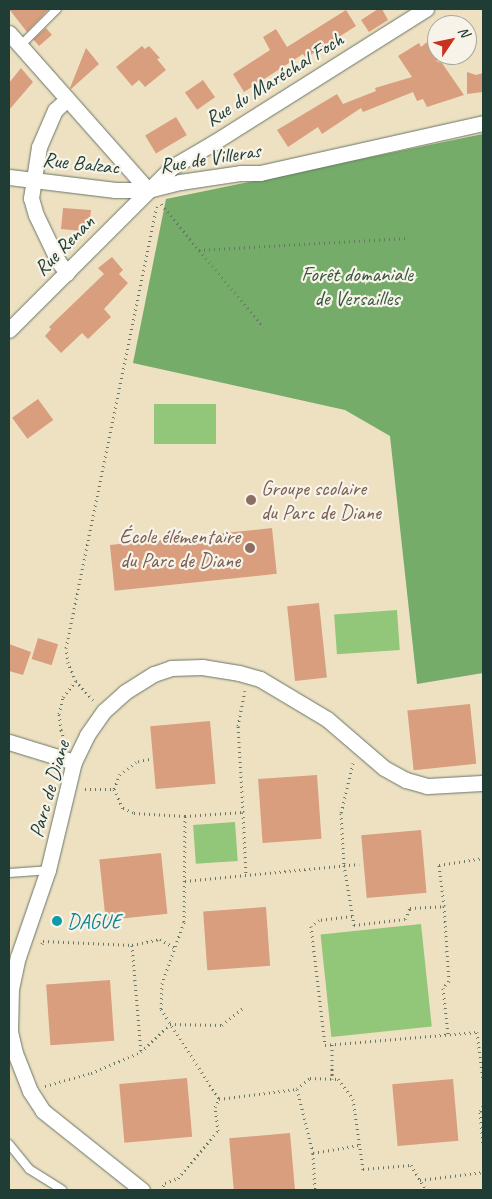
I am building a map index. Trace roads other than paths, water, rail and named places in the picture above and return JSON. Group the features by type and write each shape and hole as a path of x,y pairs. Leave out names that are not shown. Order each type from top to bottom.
{"street":[{"name":"Rue du Maréchal Foch","path":"148,190 172,166 221,138 426,9"},
{"name":"Rue de Villeras","path":"9,33 148,190 180,182 241,173 260,173 483,123"},
{"path":"67,100 55,110 39,147 32,198 36,215 58,261 67,273"},
{"path":"172,166 180,182"},
{"name":"Rue Balzac","path":"9,177 115,190 148,190"},
{"name":"Rue Renan","path":"9,330 148,190"},
{"name":"Parc de Diane","path":"142,1190 43,1111 30,1091 9,1032 11,989 18,957 48,870 74,762 88,735 104,711 125,692 154,674 171,668 202,667 260,679 327,719 384,768 406,780 427,786 483,783"},
{"path":"9,742 74,762"}],"lane":[{"path":"20,46 57,9"},
{"path":"9,873 48,870"},
{"path":"9,1144 29,1170 62,1190"}],"place":[{"name":"Groupe scolaire du Parc de Diane","path":"251,500"},
{"name":"École élémentaire du Parc de Diane","path":"250,548"},
{"name":"DAGUE","path":"57,921"}],"park label":[{"name":"Forêt domaniale de Versailles","path":"357,286"}]}
